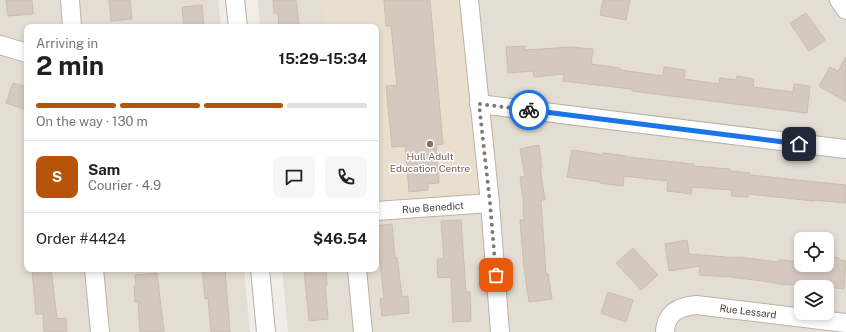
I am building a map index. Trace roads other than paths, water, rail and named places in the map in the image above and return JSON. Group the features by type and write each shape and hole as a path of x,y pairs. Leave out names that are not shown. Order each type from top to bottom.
{"street":[{"path":"70,0 72,24"},
{"path":"235,0 238,24"},
{"path":"469,0 490,203 500,332"},
{"path":"839,0 846,10"},
{"path":"0,45 24,52"},
{"path":"479,104 846,149"},
{"name":"Rue Benedict","path":"379,211 490,203"},
{"path":"94,272 100,332"},
{"path":"260,272 266,332"},
{"path":"357,272 363,332"},
{"name":"Rue Lessard","path":"665,332 665,323 674,311 685,306 696,305 846,323"}],"place":[{"name":"Hull Adult Education Centre","path":"430,144"}]}
